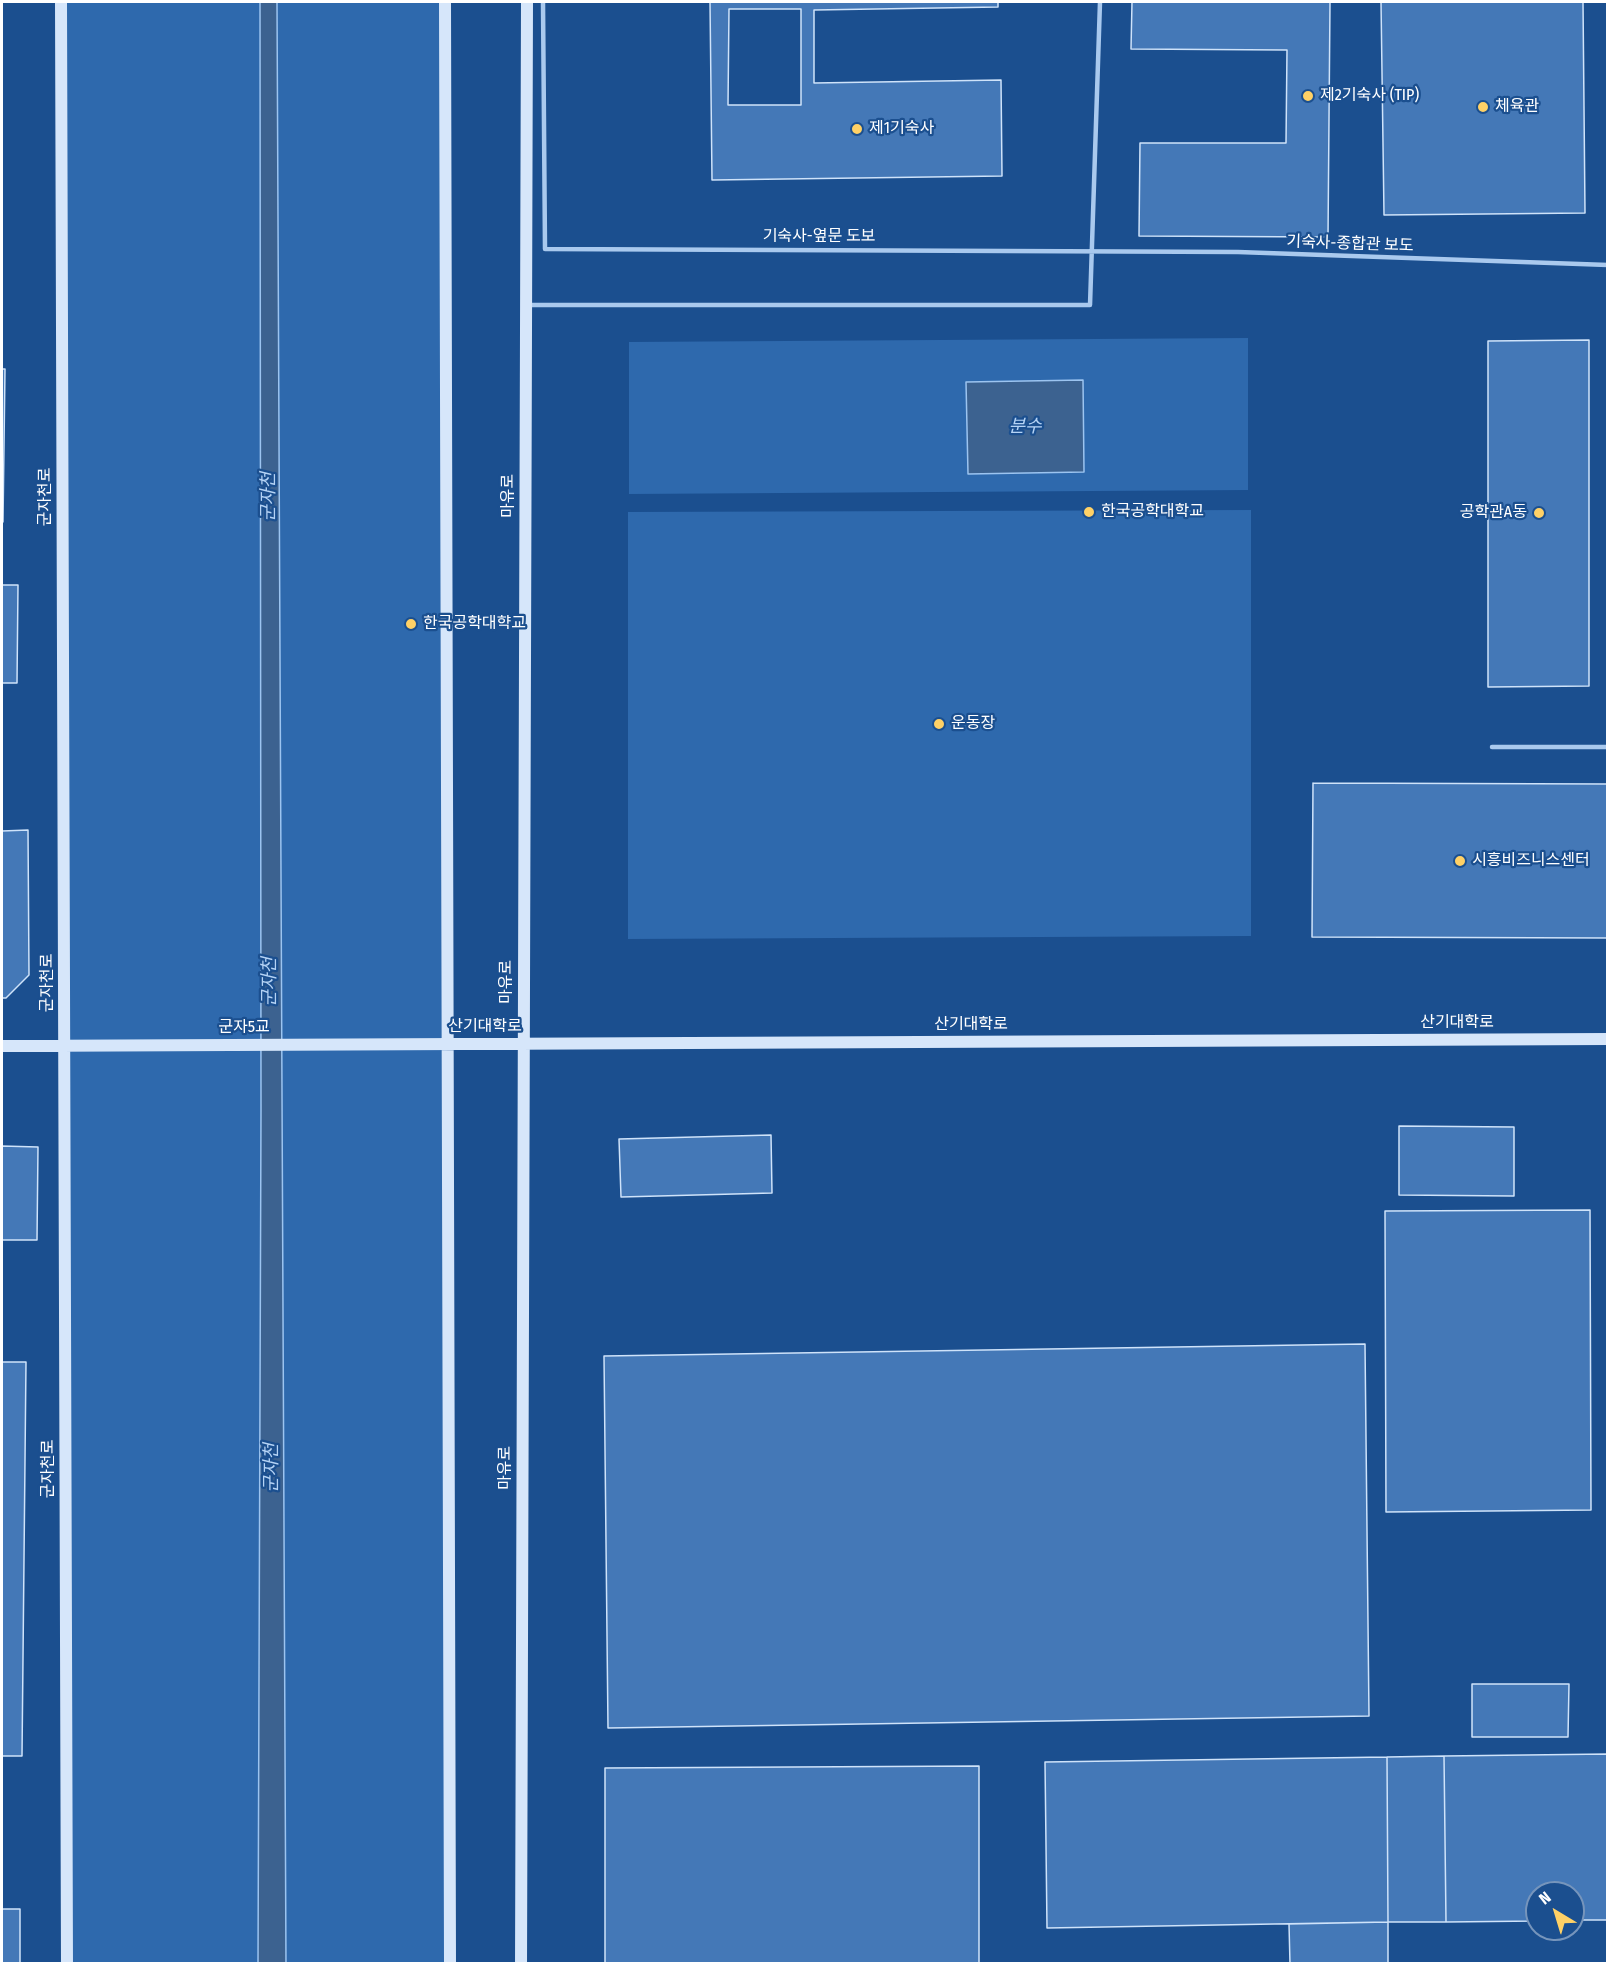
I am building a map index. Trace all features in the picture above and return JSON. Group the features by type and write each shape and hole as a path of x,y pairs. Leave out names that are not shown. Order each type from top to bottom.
{"street":[{"name":"군자천로","path":"60,2 67,1964"},
{"path":"445,2 450,1964"},
{"name":"마유로","path":"521,1964 527,2"},
{"name":"산기대학로","path":"335,1044 1608,1039"},
{"name":"군자5교","path":"64,1046 335,1044"},
{"path":"2,1046 64,1046"}],"lane":[{"name":"기숙사-옆문 도보","path":"543,2 545,249 1092,250"},
{"path":"526,305 1089,305 1100,2"},
{"name":"기숙사-종합관 보도","path":"1092,250 1238,252 1608,265"},
{"path":"1492,747 1608,747"}],"shaded area":[{"path":"60,2 443,2 450,1963 67,1963"},
{"path":"1248,338 1248,490 629,494 629,342"},
{"name":"운동장","path":"1251,510 1251,936 628,939 628,512"}],"water":[{"name":"군자천","path":"260,2 277,2 286,1963 258,1964 261,1110"},
{"name":"분수","path":"1083,380 1084,472 968,474 966,382"}],"building":[{"name":"제1기숙사","path":"710,2 998,2 998,7 814,10 814,83 1001,80 1002,176 712,180"},
{"name":"제2기숙사 (TIP)","path":"1132,2 1330,2 1328,237 1139,236 1140,143 1286,143 1287,50 1131,49"},
{"name":"체육관","path":"1381,2 1583,2 1585,213 1384,215"},
{"path":"729,9 801,9 801,105 728,105"},
{"name":"공학관A동","path":"1589,340 1589,686 1488,687 1488,341"},
{"path":"2,369 5,369 3,522 2,522"},
{"path":"2,585 18,585 17,683 2,683"},
{"name":"시흥비즈니스센터","path":"1313,783 1608,784 1608,938 1312,937"},
{"path":"28,830 29,975 6,998 2,998 2,831"},
{"path":"1399,1126 1514,1127 1514,1196 1399,1195"},
{"path":"771,1135 772,1193 621,1197 619,1139"},
{"path":"2,1146 38,1147 37,1240 2,1240"},
{"path":"1590,1210 1591,1510 1386,1512 1385,1211"},
{"path":"1365,1344 1369,1716 608,1728 604,1356"},
{"path":"2,1362 26,1362 22,1756 2,1756"},
{"path":"1472,1684 1569,1684 1568,1737 1472,1737"},
{"path":"1608,1754 1608,1920 1585,1920 1585,1881 1525,1881 1525,1921 1446,1922 1444,1756"},
{"path":"1444,1756 1446,1922 1388,1922 1387,1757"},
{"path":"1387,1757 1388,1922 1047,1928 1045,1762"},
{"path":"979,1766 979,1964 605,1964 605,1768"},
{"path":"2,1909 20,1909 20,1964 2,1964"},
{"path":"1388,1922 1388,1964 1290,1964 1289,1924"}],"place":[{"name":"제2기숙사 (TIP)","path":"1308,96"},
{"name":"체육관","path":"1483,107"},
{"name":"제1기숙사","path":"857,129"},
{"name":"한국공학대학교","path":"1089,512"},
{"name":"공학관A동","path":"1539,513"},
{"name":"한국공학대햑교","path":"411,624"},
{"name":"운동장","path":"939,724"},
{"name":"시흥비즈니스센터","path":"1460,861"}]}
